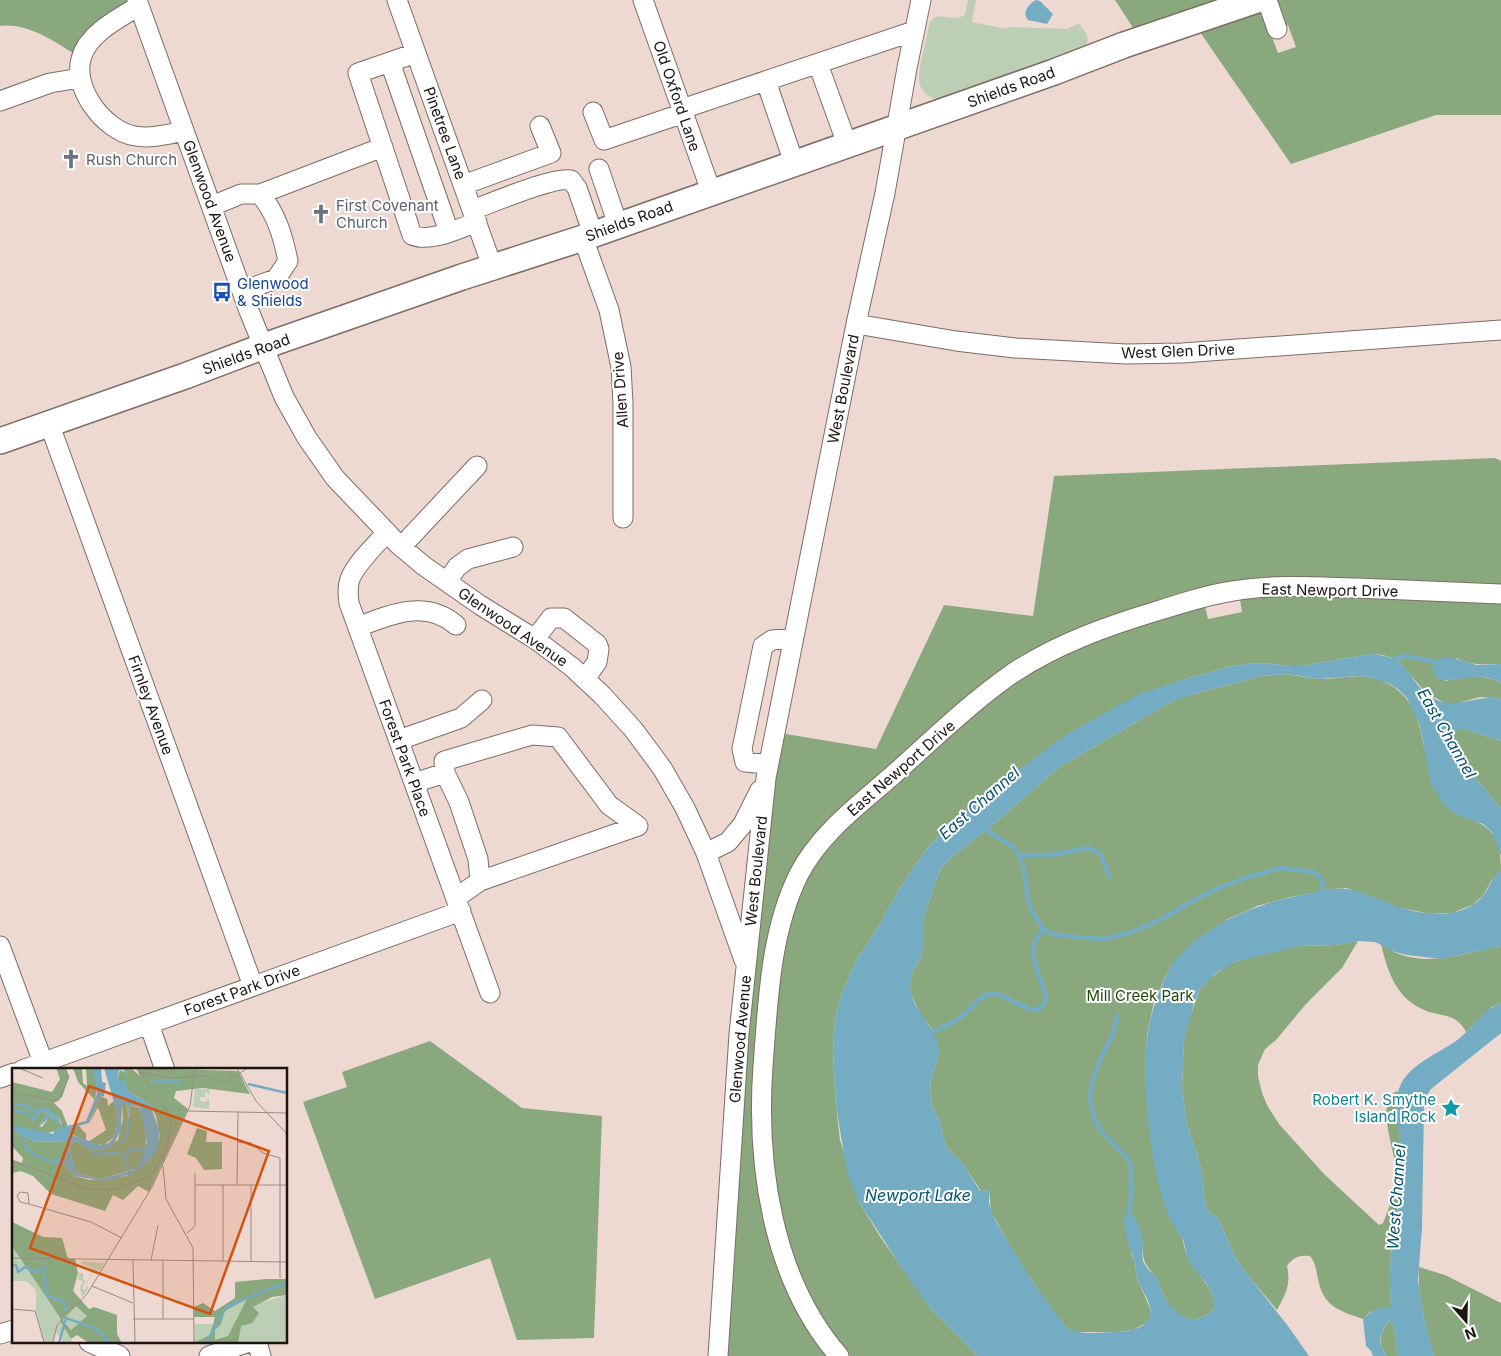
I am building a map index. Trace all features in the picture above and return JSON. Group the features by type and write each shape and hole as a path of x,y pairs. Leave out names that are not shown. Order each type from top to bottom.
{"main road":[{"name":"Shields Road","path":"0,440 186,376 264,346 492,266 588,236 1124,45 1257,0"}],"street":[{"name":"Pinetree Lane","path":"397,0 492,266"},
{"name":"Old Oxford Lane","path":"643,0 711,191"},
{"name":"West Boulevard","path":"746,964 767,771 856,324 885,193 921,0"},
{"path":"1267,0 1277,29"},
{"path":"138,3 105,26 90,43 81,58 80,78 90,101 104,120 121,133 137,137 157,136 184,131"},
{"name":"Glenwood Avenue","path":"138,3 242,291 284,397 307,438 334,478 401,547 480,605 535,639 584,678 602,695 633,729 662,768 685,808 706,853 746,964 739,1034 718,1356"},
{"path":"593,112 604,140 766,81 914,32"},
{"path":"416,53 358,73 412,234 421,238 449,232 474,216"},
{"path":"390,62 449,232"},
{"path":"818,64 847,144"},
{"path":"0,101 50,82 80,78"},
{"path":"766,81 794,163"},
{"path":"463,185 551,153 540,126"},
{"path":"212,206 241,194 260,194 383,147"},
{"path":"599,170 618,225"},
{"name":"Allen Drive","path":"474,216 540,186 562,179 572,180 576,188 609,310 621,367 623,403 623,518"},
{"path":"242,291 276,278 288,261 283,240 270,206 260,194"},
{"name":"West Glen Drive","path":"856,324 956,342 1015,348 1126,354 1182,353 1501,330"},
{"name":"Firnley Avenue","path":"49,423 254,986"},
{"path":"401,547 477,466"},
{"name":"Forest Park Place","path":"387,532 355,569 350,579 349,603 490,993"},
{"path":"447,582 457,567 468,559 513,547"},
{"name":"East Newport Drive","path":"839,1356 811,1318 788,1271 780,1247 764,1163 761,1088 771,983 784,913 801,870 830,831 1012,674 1062,646 1130,619 1233,591 1268,587 1308,586 1501,594"},
{"path":"358,627 383,617 415,609 446,616 456,625"},
{"path":"535,639 551,618 559,617 564,618 597,644 600,649 597,662 584,678"},
{"path":"767,771 746,762 742,749 763,646 772,640 793,638"},
{"path":"399,740 461,718 482,700"},
{"path":"749,720 776,726"},
{"name":"Forest Park Drive","path":"27,1068 254,986 458,904 480,882 638,826 609,805 558,737 532,735 444,761 444,773"},
{"name":"West Boulevard","path":"706,853 728,842 744,824 767,771"},
{"path":"414,783 444,773 459,802 478,859 480,882"},
{"path":"0,946 43,1062"},
{"path":"149,1024 164,1068"},
{"path":"0,1078 12,1074"},
{"path":"93,1344 120,1356"},
{"path":"209,1356 243,1344"}],"green space":[{"path":"0,0 137,0 81,58 43,35 22,27 0,26"},
{"path":"968,0 976,0 972,22 1007,29 1008,27 1067,29 1079,23 1088,38 1087,44 1081,53 939,100 925,93 919,78 930,22 937,17 955,18 965,15"},
{"path":"1115,0 1501,0 1501,115 1436,115 1291,164 1193,22 1141,40","holes":["1288,25 1296,47 1278,53 1270,32"]},
{"path":"1495,458 1501,461 1501,664 1472,663 1456,658 1445,681 1473,677 1494,680 1501,683 1501,699 1480,697 1447,704 1426,693 1401,664 1383,655 1370,654 1301,666 1266,663 1228,667 1182,680 1025,766 956,817 925,851 900,888 856,961 840,998 835,1019 833,1051 840,1140 859,1202 881,1238 932,1310 978,1356 718,1356 774,732 876,749 944,605 1033,616 1054,476","holes":["1240,599 1242,612 1208,619 1205,607"]},
{"name":"Mill Creek Park","path":"1287,674 1321,679 1352,676 1368,677 1387,683 1402,694 1413,708 1417,717 1423,744 1453,813 1475,821 1490,831 1498,846 1501,870 1491,881 1483,896 1472,905 1452,913 1430,914 1397,907 1346,888 1331,889 1257,906 1228,919 1170,967 1154,1002 1147,1035 1145,1067 1148,1117 1163,1200 1170,1219 1182,1238 1187,1257 1209,1288 1214,1300 1214,1309 1207,1315 1193,1319 1186,1318 1174,1310 1145,1263 1143,1244 1131,1253 1135,1263 1137,1279 1150,1308 1151,1315 1148,1322 1133,1330 1118,1332 1073,1332 1066,1327 1047,1303 1020,1263 991,1212 989,1190 981,1191 963,1164 946,1146 939,1120 932,1106 930,1093 931,1079 939,1053 931,1028 921,1015 911,994 910,984 913,971 921,957 923,948 923,920 935,883 941,868 953,856 994,824 1058,768 1179,698 1262,676"},
{"path":"1464,729 1501,741 1501,809 1471,772 1452,737 1452,731"},
{"path":"1358,941 1342,968 1306,1004 1276,1040 1265,1049 1258,1065 1258,1076 1268,1107 1279,1124 1325,1175 1379,1225 1383,1223 1386,1217 1395,1185 1395,1163 1386,1115 1387,1104 1391,1096 1398,1091 1397,1106 1403,1174 1391,1250 1391,1307 1370,1312 1363,1319 1340,1310 1328,1301 1320,1288 1315,1264 1310,1256 1297,1257 1287,1266 1287,1289 1277,1310 1250,1278 1236,1259 1218,1218 1209,1212 1205,1204 1202,1171 1187,1124 1182,1086 1184,1041 1188,1022 1200,989 1209,979 1237,961 1272,952 1300,946 1335,945"},
{"path":"1381,944 1394,952 1421,959 1448,957 1501,946 1501,1003 1492,1007 1466,1032 1462,1025 1452,1018 1420,1008 1404,996 1389,972"},
{"path":"430,1041 522,1108 602,1116 594,1338 517,1340 490,1258 375,1299 303,1102 347,1087 342,1072"},
{"path":"1419,1267 1445,1275 1501,1303 1501,1356 1434,1356 1421,1301"},
{"path":"1389,1321 1393,1322 1398,1356 1387,1356 1381,1346 1380,1338"}],"water":[{"path":"1036,0 1040,1 1053,14 1047,24 1028,20 1026,17 1027,9"},
{"name":"Newport Lake","path":"1370,654 1385,656 1395,660 1409,672 1427,694 1437,700 1452,703 1484,698 1501,699 1501,741 1464,729 1452,731 1452,737 1471,772 1501,809 1501,856 1492,832 1483,824 1453,813 1443,803 1431,784 1420,725 1407,698 1399,690 1390,684 1369,677 1355,676 1320,679 1287,674 1262,676 1172,701 1058,768 994,824 953,856 941,868 935,883 923,920 923,948 921,957 913,971 910,984 915,1004 938,1043 939,1053 931,1079 930,1093 932,1106 939,1120 946,1146 963,1164 980,1191 989,1190 989,1203 995,1220 1032,1281 1066,1327 1083,1333 1121,1332 1140,1327 1149,1319 1151,1314 1150,1307 1137,1278 1135,1263 1126,1233 1124,1220 1125,1214 1128,1212 1136,1219 1141,1231 1144,1263 1157,1278 1169,1304 1186,1318 1200,1318 1214,1309 1213,1300 1209,1287 1188,1260 1183,1241 1171,1222 1164,1203 1151,1144 1147,1103 1146,1045 1155,1003 1171,966 1196,940 1212,929 1262,905 1328,890 1346,889 1414,911 1433,914 1451,913 1465,909 1478,901 1501,870 1501,946 1441,959 1395,952 1375,942 1358,941 1335,945 1300,946 1237,961 1216,973 1200,989 1194,1003 1184,1041 1182,1086 1187,1124 1202,1171 1205,1204 1209,1212 1218,1218 1236,1259 1309,1356 978,1356 932,1310 909,1279 859,1202 847,1172 836,1106 833,1051 835,1019 840,998 856,961 900,888 925,851 956,817 1064,736 1139,694 1228,667 1266,663 1301,666"},
{"path":"1449,657 1477,665 1501,664 1501,683 1484,677 1453,680 1438,679 1432,669 1433,666 1438,660"},
{"path":"1501,1003 1501,1033 1431,1089 1424,1105 1422,1227 1418,1280 1423,1314 1434,1356 1398,1356 1393,1322 1389,1321 1380,1338 1381,1346 1387,1356 1373,1356 1366,1346 1363,1319 1376,1310 1391,1307 1391,1253 1402,1169 1397,1121 1398,1092 1406,1076 1413,1069 1461,1037 1484,1014"}],"waterway":[{"path":"1394,659 1406,656 1435,662"},
{"path":"981,827 1012,846 1019,855 1023,866 1028,900 1033,913 1043,929 1052,934 1103,939 1129,933 1160,920 1218,888 1280,868 1314,872 1320,877 1323,884 1321,892"},
{"path":"1019,855 1050,855 1087,848 1101,855 1110,877"},
{"path":"933,1032 961,1018 981,998 990,994 1001,996 1032,1009 1038,1009 1043,1005 1046,996 1033,953 1037,937 1043,929"},
{"path":"1118,1016 1112,1036 1098,1064 1091,1086 1090,1099 1095,1121 1101,1131 1129,1160 1132,1169 1130,1212"}],"place":[{"name":"Rush Church","path":"71,159"},
{"name":"First Covenant Church","path":"321,214"},
{"name":"Glenwood & Shields","path":"222,292"},
{"name":"Robert K. Smythe Island Rock","path":"1451,1108"}],"water label":[{"name":"East Channel","path":"1447,733"},
{"name":"East Channel","path":"979,803"},
{"name":"West Channel","path":"1396,1197"}]}
